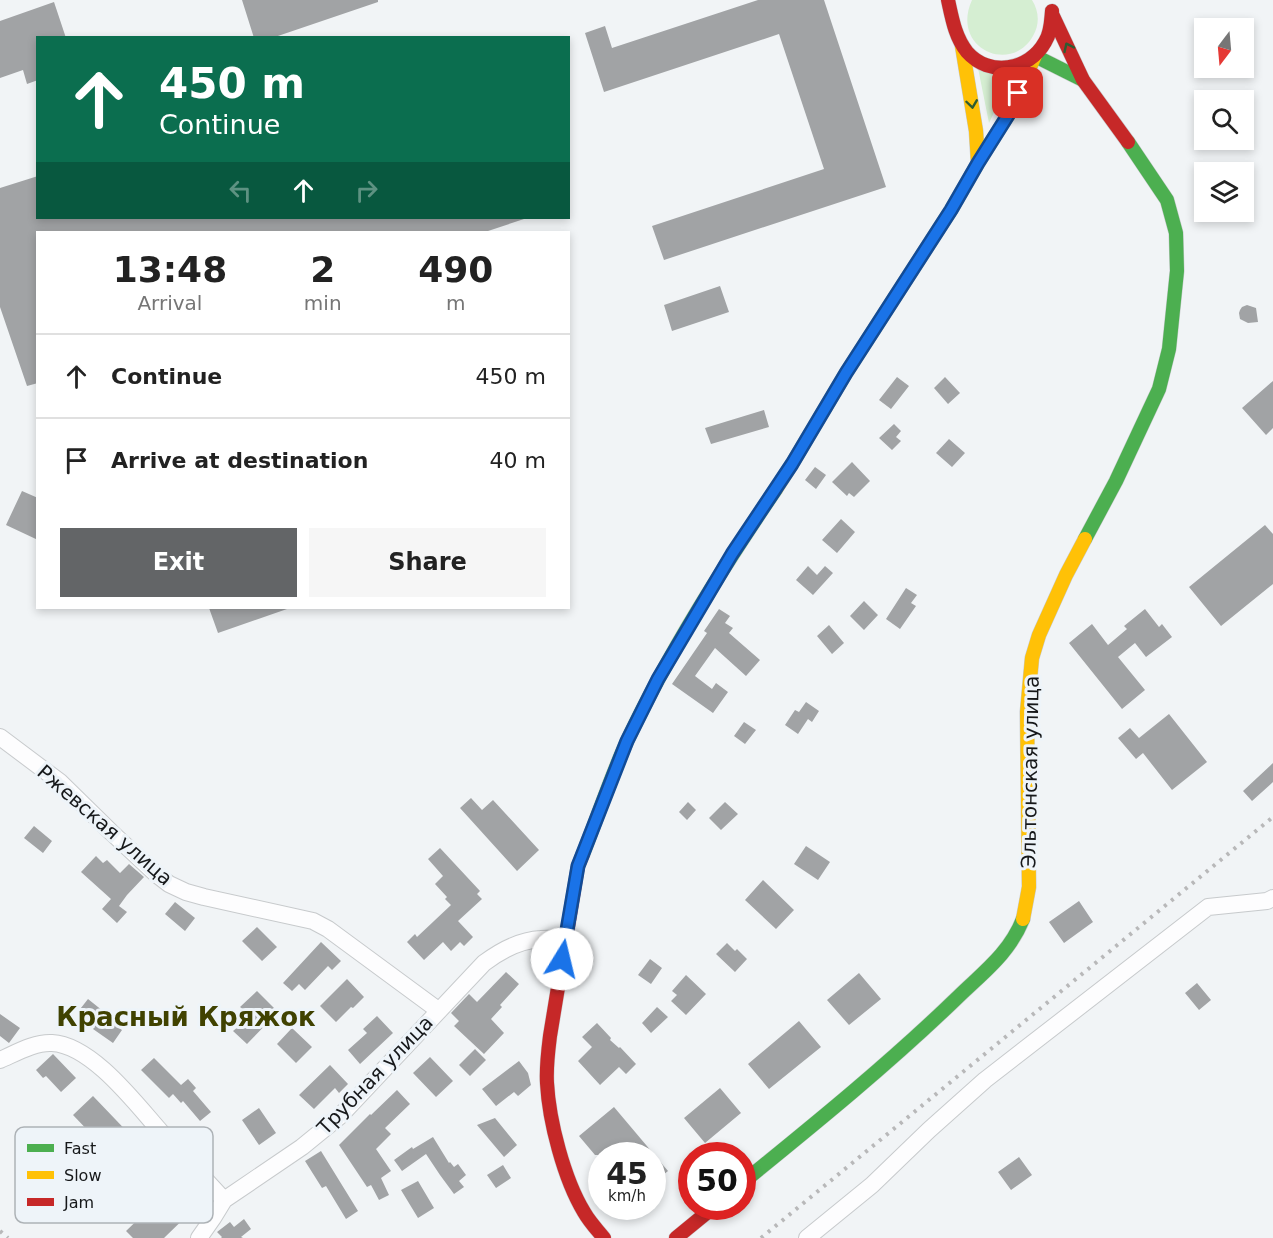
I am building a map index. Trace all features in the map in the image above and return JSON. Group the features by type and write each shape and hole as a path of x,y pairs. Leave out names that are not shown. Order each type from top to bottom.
{"main road":[{"path":"948,0 962,46 976,131 978,163"},
{"path":"954,22 958,0"},
{"name":"Эльтонская улица","path":"756,1172 918,1034 974,983 1006,950 1017,934 1025,914 1029,887 1027,712 1032,658 1039,635 1066,575 1116,481 1159,389 1169,349 1177,271 1176,233 1167,200 1083,80 1052,14 1048,0"},
{"path":"962,46 970,55 992,67 1016,66 1026,62 1042,50 1052,26 1052,14"},
{"path":"1035,56 1083,80"},
{"path":"604,1238 584,1213 570,1183 560,1154 547,1084 547,1061 578,866 627,741 658,679 732,554 792,464 846,373 951,210 1010,112 1035,56"},
{"path":"676,1238 698,1220"}],"street":[{"name":"Ржевская улица","path":"0,737 60,782 133,853 169,884 204,897 313,921 328,929 438,1010"},
{"path":"807,1238 872,1185 985,1080 1208,907 1267,901 1273,898"},
{"name":"Трубная улица","path":"213,1218 224,1200 302,1147 340,1116 484,963 514,945 540,939 565,940"},
{"path":"0,1060 30,1048 53,1043 80,1052 112,1077 158,1127"},
{"path":"213,1188 224,1200"},
{"name":"Трубная улица","path":"199,1238 210,1223"}],"green space":[{"path":"972,0 1032,0 1038,18 1033,36 1023,48 1011,54 986,51 976,43 969,31 967,17"},
{"path":"978,68 1013,73 989,123"}],"building":[{"path":"242,0 378,0 378,2 278,36 253,36"},
{"path":"758,0 824,0 886,187 664,260 652,226 824,169 779,34 604,92 585,33 605,26 612,48"},
{"path":"54,2 65,36 36,36 36,81 27,84 23,70 0,78 0,21"},
{"path":"36,177 36,219 524,219 488,231 36,231 36,384 27,386 0,307 0,188"},
{"path":"720,286 729,312 672,331 664,305"},
{"path":"1247,305 1256,308 1258,322 1248,323 1240,319 1240,310"},
{"path":"897,377 909,386 891,409 879,400"},
{"path":"945,377 960,393 948,404 934,388"},
{"path":"1273,381 1273,428 1266,435 1242,408"},
{"path":"764,410 769,427 711,444 705,428"},
{"path":"894,424 901,431 896,437 901,441 892,450 879,438"},
{"path":"949,439 965,453 952,467 936,453"},
{"path":"852,462 870,481 854,497 849,493 847,496 832,482"},
{"path":"815,467 826,475 816,489 805,480"},
{"path":"22,491 36,497 36,539 6,525"},
{"path":"841,519 855,532 837,553 822,540"},
{"path":"1265,525 1273,534 1273,584 1221,626 1189,587"},
{"path":"808,566 817,575 825,566 833,573 813,595 796,580"},
{"path":"906,588 917,595 911,603 916,606 900,629 886,619"},
{"path":"864,601 878,615 864,630 850,616"},
{"path":"209,609 287,609 218,633"},
{"path":"719,609 730,616 725,623 733,628 729,633 760,660 746,676 715,648 695,676 712,689 716,683 728,692 713,713 672,684 707,633 704,631"},
{"path":"1145,609 1159,627 1162,624 1172,637 1146,657 1135,643 1118,657 1145,690 1122,709 1069,643 1092,624 1108,645 1127,629 1124,626"},
{"path":"829,625 844,643 832,654 817,636"},
{"path":"806,702 819,711 812,722 808,719 798,734 785,725 795,710 799,712"},
{"path":"1169,714 1207,762 1172,790 1143,753 1136,759 1118,738 1130,728 1139,738"},
{"path":"744,722 756,730 745,744 734,736"},
{"path":"1273,763 1273,782 1252,801 1243,791"},
{"path":"471,798 482,810 493,800 539,850 517,871 460,808"},
{"path":"688,802 696,810 687,820 679,812"},
{"path":"725,802 738,814 721,830 709,818"},
{"path":"34,826 52,841 43,853 24,838"},
{"path":"806,846 830,862 818,880 794,864"},
{"path":"440,848 480,891 477,894 482,899 458,921 473,937 464,946 460,942 451,951 443,942 424,960 407,942 415,934 417,937 451,905 435,884 443,876 428,859"},
{"path":"96,856 103,863 107,860 120,873 129,864 144,877 119,906 127,912 117,923 102,909 111,899 81,872"},
{"path":"763,880 794,910 776,929 745,900"},
{"path":"1079,901 1093,922 1064,943 1049,922"},
{"path":"175,902 195,918 185,931 165,914"},
{"path":"257,927 277,947 262,961 242,941"},
{"path":"321,942 341,961 332,970 328,966 305,990 299,984 292,991 283,983"},
{"path":"727,943 747,959 735,972 716,954"},
{"path":"650,959 662,968 651,984 638,975"},
{"path":"506,972 519,984 491,1019 504,1033 484,1054 454,1026 459,1021 451,1013 469,994 477,1002"},
{"path":"859,973 881,999 849,1025 827,1000"},
{"path":"686,975 706,994 686,1015 671,1001 677,995 672,991"},
{"path":"347,979 364,997 336,1022 320,1006"},
{"path":"1197,983 1211,1000 1199,1010 1185,993"},
{"path":"257,991 278,1012 247,1044 233,1031 238,1027 232,1021 244,1010 240,1007"},
{"path":"88,999 103,1011 99,1015 122,1030 113,1043 93,1029 95,1027 77,1013"},
{"path":"657,1007 668,1017 651,1033 642,1023"},
{"path":"0,1014 20,1028 9,1043 0,1036"},
{"path":"377,1016 393,1033 360,1064 348,1050 367,1033 363,1029"},
{"path":"799,1021 821,1047 769,1089 748,1064"},
{"path":"597,1023 611,1038 610,1040 636,1064 626,1074 619,1067 600,1085 578,1061 592,1047 582,1037"},
{"path":"292,1028 312,1047 296,1063 277,1044"},
{"path":"475,1049 486,1060 470,1076 459,1065"},
{"path":"53,1054 76,1078 61,1092 46,1076 43,1078 36,1070"},
{"path":"430,1057 453,1081 436,1097 413,1073"},
{"path":"154,1058 181,1085 188,1079 196,1088 193,1091 211,1112 200,1121 183,1101 181,1103 173,1094 169,1098 141,1070"},
{"path":"519,1061 528,1073 531,1085 518,1096 514,1092 496,1106 482,1089"},
{"path":"330,1065 348,1084 339,1093 335,1088 314,1109 299,1095"},
{"path":"720,1088 741,1113 706,1142 684,1118"},
{"path":"397,1090 410,1104 385,1128 391,1134 376,1149 391,1171 381,1178 389,1195 379,1200 371,1185 367,1187 339,1145"},
{"path":"93,1096 123,1127 84,1127 73,1115"},
{"path":"614,1107 644,1142 588,1142 588,1147 579,1136"},
{"path":"259,1108 276,1133 259,1145 242,1120"},
{"path":"495,1118 517,1145 504,1157 477,1125"},
{"path":"433,1137 449,1163 454,1167 458,1164 466,1175 459,1181 464,1187 454,1194 426,1154 402,1171 394,1160 412,1147 413,1149"},
{"path":"321,1151 358,1211 346,1219 326,1186 322,1188 305,1161"},
{"path":"1019,1157 1032,1175 1011,1190 998,1172"},
{"path":"503,1165 511,1178 496,1188 487,1175"},
{"path":"418,1181 434,1208 418,1218 401,1190"},
{"path":"244,1219 251,1229 241,1237 243,1238 221,1238 217,1232 230,1222 234,1227"},
{"path":"134,1223 179,1223 164,1238 133,1238 126,1231"}],"railway":[{"path":"761,1238 1273,817"},
{"path":"0,1231 8,1238"}],"traffic: fast":[{"path":"1035,56 1083,80"},
{"path":"1085,539 1116,481 1159,389 1169,349 1177,271 1176,233 1167,200 1128,142"},
{"path":"583,854 622,753 661,674 716,580 776,489"},
{"path":"756,1172 853,1092 934,1020 1004,951 1018,931 1023,919"}],"traffic: slow":[{"path":"962,46 976,131 978,163"},
{"path":"776,489 1010,112 1035,56"},
{"path":"1023,919 1029,887 1027,712 1032,658 1039,635 1085,539"}],"traffic: jam":[{"path":"948,0 957,34 967,52 976,60 997,67 1019,64 1038,52 1048,35 1052,11"},
{"path":"1052,14 1083,80 1128,142"},
{"path":"583,854 578,866 550,1036 547,1083 554,1132 564,1167 586,1215 604,1238"},
{"path":"676,1238 698,1220"}],"district":[{"name":"Красный Кряжок","path":"186,1017"}],"route":[{"path":"562,959 578,866 627,741 658,679 732,554 792,464 846,373 951,210 1010,112 1018,93"}]}
